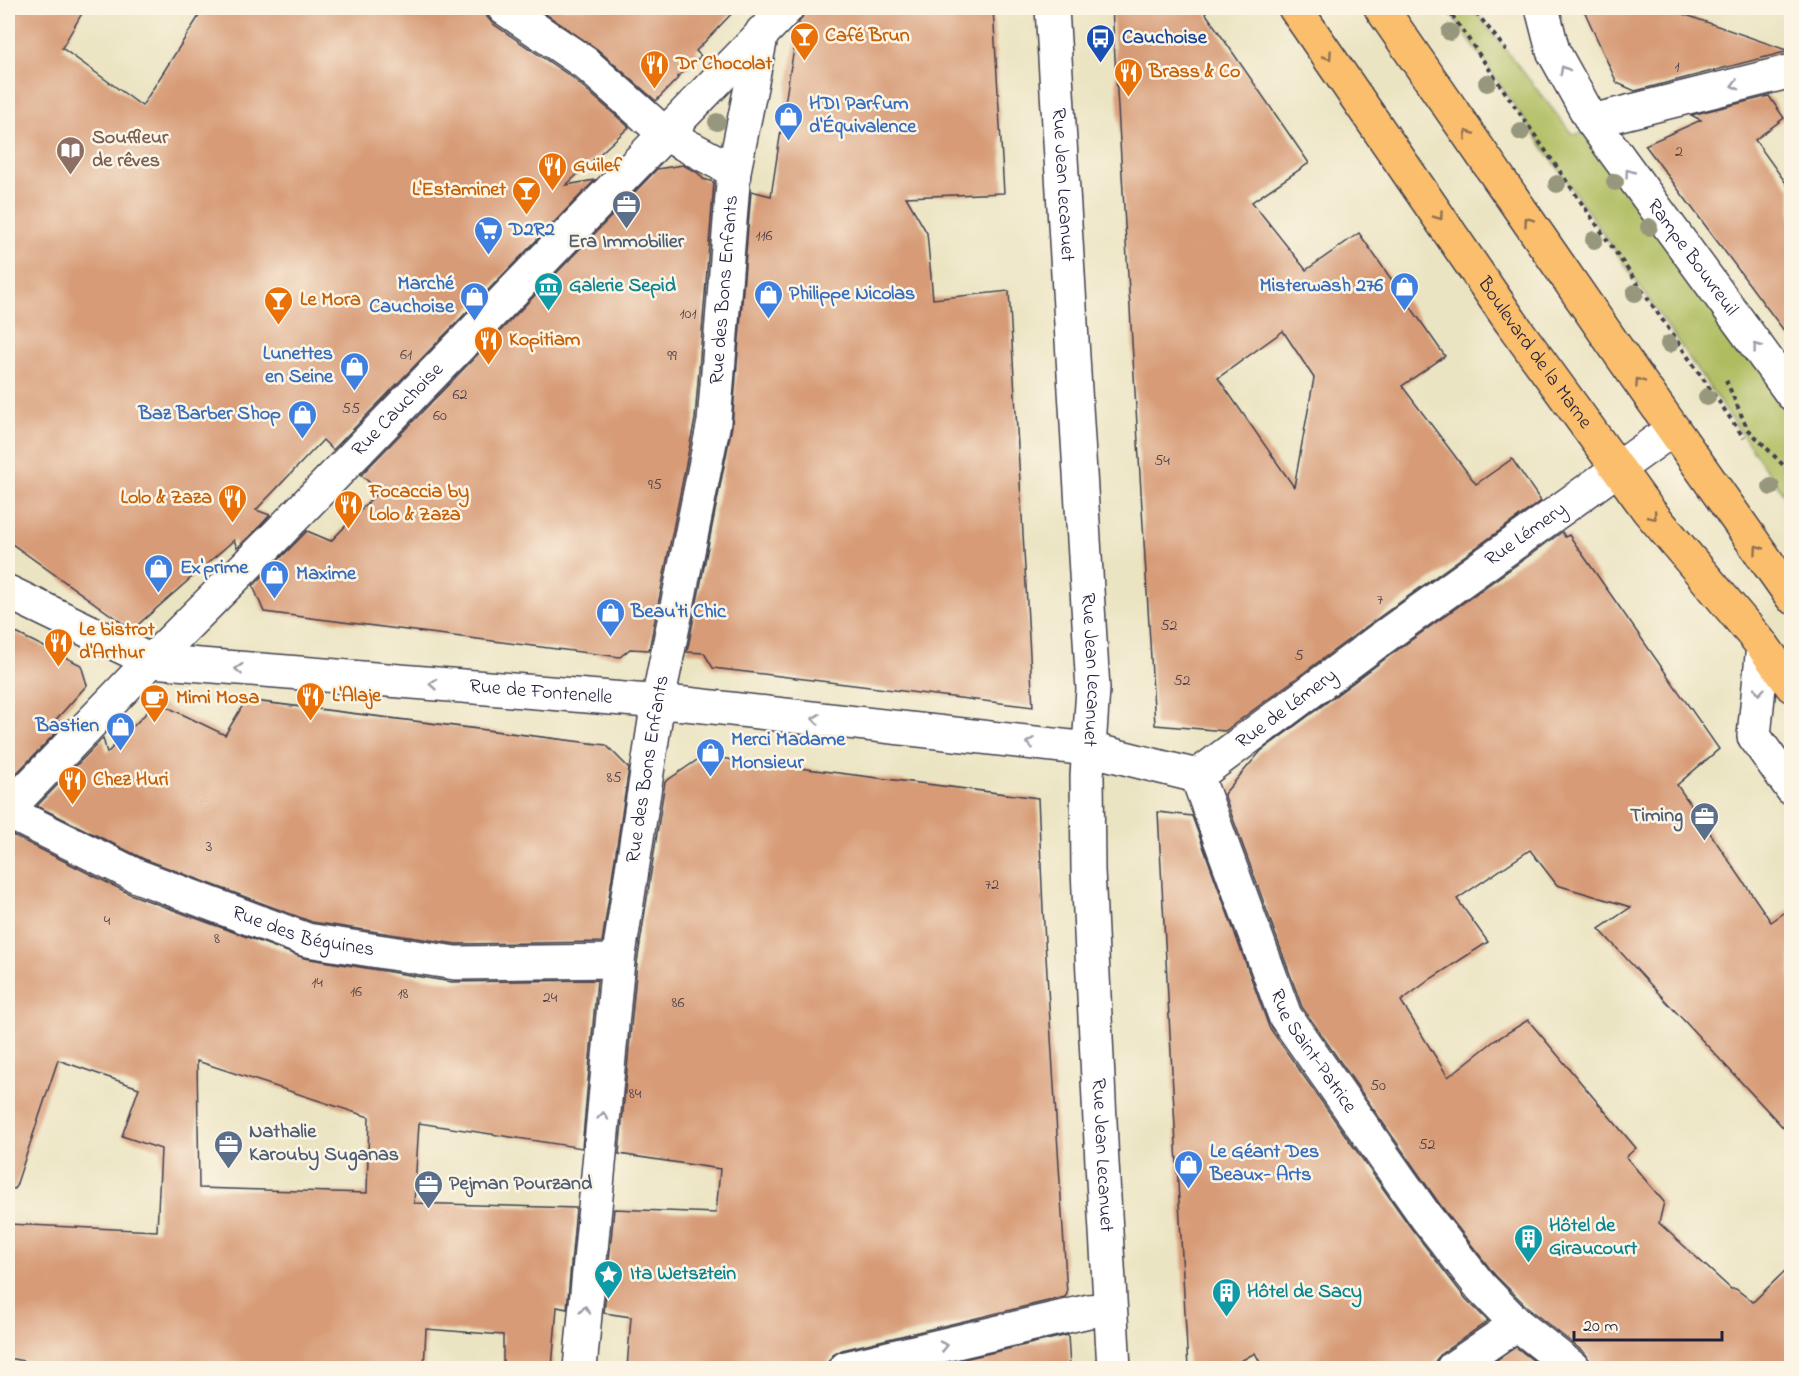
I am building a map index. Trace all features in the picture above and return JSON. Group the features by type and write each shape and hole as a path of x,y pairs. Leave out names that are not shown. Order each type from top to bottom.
{"main road":[{"name":"Boulevard de la Marne","path":"1295,8 1511,322 1648,510 1763,646 1791,686"},
{"path":"1381,8 1791,597"}],"street":[{"name":"Rue des Bons Enfants","path":"504,8 585,63 665,135 734,171"},
{"name":"Rue Cauchoise","path":"8,811 787,8"},
{"name":"Rue Jean Lecanuet","path":"1052,8 1093,689 1089,749 1088,870 1114,1368"},
{"name":"Rampe Bouvreuil","path":"1542,8 1553,51 1592,121 1791,394"},
{"name":"Rue des Bons Enfants","path":"580,1368 618,961 658,701 714,422 734,171 762,32"},
{"path":"1592,121 1791,71"},
{"name":"Rue Lémery","path":"1378,641 1673,429"},
{"name":"Rue de Fontenelle","path":"8,592 151,662 658,701 1089,749"},
{"name":"Rue de Lémery","path":"1197,776 1378,641"},
{"path":"1763,646 1754,736 1791,789"},
{"path":"1089,749 1197,776"},
{"name":"Rue Saint-Patrice","path":"1197,776 1286,1016 1426,1217 1481,1287 1517,1324 1573,1368"},
{"name":"Rue des Béguines","path":"8,811 138,876 307,940 455,963 618,961"},
{"path":"846,1368 1089,1311 1110,1309"},
{"path":"1453,1368 1517,1324"}],"path":[{"path":"1447,8 1744,438 1747,428 1791,474"}],"green space":[{"path":"1447,8 1475,11 1572,134 1599,132 1791,394 1791,505"}],"building":[{"path":"8,8 85,8 62,48 142,106 204,8 485,8 487,17 493,24 573,78 629,127 566,185 595,180 333,450 323,440 256,510 270,515 258,528 237,548 234,540 132,630 8,541"},
{"path":"537,8 737,8 696,51 701,56 677,77 656,101 597,49"},
{"path":"805,8 993,8 1004,193 906,197 927,233 933,299 1009,291 1033,707 713,668 704,653 687,652 732,426 751,191 771,196 790,71 799,22 805,13"},
{"path":"1112,8 1202,8 1309,163 1252,202 1306,270 1359,233 1445,356 1402,386 1476,484 1512,459 1541,501 1225,731 1155,725","holes":["1283,331 1314,378 1294,487 1218,378"]},
{"path":"1583,8 1666,8 1789,51 1635,91 1617,83"},
{"path":"1769,96 1784,118 1755,140 1791,190 1791,340 1645,145 1701,120 1691,115"},
{"path":"683,165 698,173 703,179 714,182 695,419 649,650 630,649 620,657 264,612 253,586 307,531 331,541 379,491 361,475 657,169"},
{"path":"1562,532 1565,537 1569,535 1719,749 1677,785 1771,922 1791,908 1791,1136 1599,929 1631,907 1557,885 1530,850 1457,899 1488,942 1401,1001 1448,1077 1494,1041 1528,1020 1636,1148 1626,1157 1664,1202 1659,1223 1731,1289 1736,1289 1753,1302 1791,1265 1791,1368 1591,1368 1585,1353 1530,1310 1495,1275 1441,1206 1302,1007 1224,794 1261,751"},
{"path":"8,629 81,665 87,685 53,723 69,719 8,782"},
{"path":"246,700 606,745 629,768 602,942 456,944 312,922 144,859 37,806 103,738 107,753 157,702 225,735"},
{"path":"703,756 1038,798 1067,1294 1065,1297 842,1350 833,1355 828,1362 828,1368 627,1368 631,1317 604,1313 614,1209 716,1213 720,1169 619,1154 637,963 665,782"},
{"path":"1158,812 1192,816 1269,1027 1411,1228 1466,1299 1488,1321 1442,1353 1436,1360 1434,1368 1263,1368 1255,1353 1228,1368 1188,1368"},
{"path":"8,833 130,894 304,958 452,982 597,980 582,1148 419,1123 414,1203 576,1208 567,1309 557,1307 552,1368 503,1368 503,1335 426,1329 424,1368 209,1368 114,1365 114,1368 60,1368 8,1358 8,1224 157,1231 161,1149 122,1136 139,1088 58,1060 15,1189 8,1188","holes":["197,1061 369,1117 367,1193 199,1188"]},
{"path":"1068,1335 1070,1368 926,1368"},
{"path":"1516,1347 1543,1368 1485,1368"}],"place":[{"name":"Café Brun","path":"804,62"},
{"name":"Cauchoise","path":"1101,64"},
{"name":"Dr Chocolat","path":"655,90"},
{"name":"Brass & Co","path":"1128,98"},
{"name":"HDI Parfum d'Équivalence","path":"788,142"},
{"name":"Souffleur de rêves","path":"71,176"},
{"name":"Guilef","path":"552,192"},
{"name":"L'Estaminet","path":"527,216"},
{"name":"Era Immobilier","path":"626,230"},
{"name":"D2R2","path":"488,256"},
{"name":"Galerie Sepid","path":"548,312"},
{"name":"Misterwash 276","path":"1404,312"},
{"name":"Philippe Nicolas","path":"768,320"},
{"name":"Marché Cauchoise","path":"475,322"},
{"name":"Le Mora","path":"279,326"},
{"name":"Kopitiam","path":"488,366"},
{"name":"Lunettes en Seine","path":"354,392"},
{"name":"Baz Barber Shop","path":"302,440"},
{"name":"Lolo & Zaza","path":"233,524"},
{"name":"Focaccia by Lolo & Zaza","path":"348,530"},
{"name":"Ex'prime","path":"159,594"},
{"name":"Maxime","path":"275,600"},
{"name":"Beau'ti Chic","path":"610,638"},
{"name":"Le bistrot d'Arthur","path":"58,668"},
{"name":"L'Alaje","path":"311,722"},
{"name":"Mimi Mosa","path":"155,724"},
{"name":"Bastien","path":"120,752"},
{"name":"Merci Madame Monsieur","path":"710,778"},
{"name":"Chez Huri","path":"72,806"},
{"name":"Timing","path":"1704,842"},
{"name":"Nathalie Karouby Suganas","path":"228,1170"},
{"name":"Le Géant Des Beaux- Arts","path":"1189,1190"},
{"name":"Pejman Pourzand","path":"428,1210"},
{"name":"Hôtel de Giraucourt","path":"1528,1264"},
{"name":"Ita Wetsztein","path":"609,1300"},
{"name":"Hôtel de Sacy","path":"1226,1318"}]}
